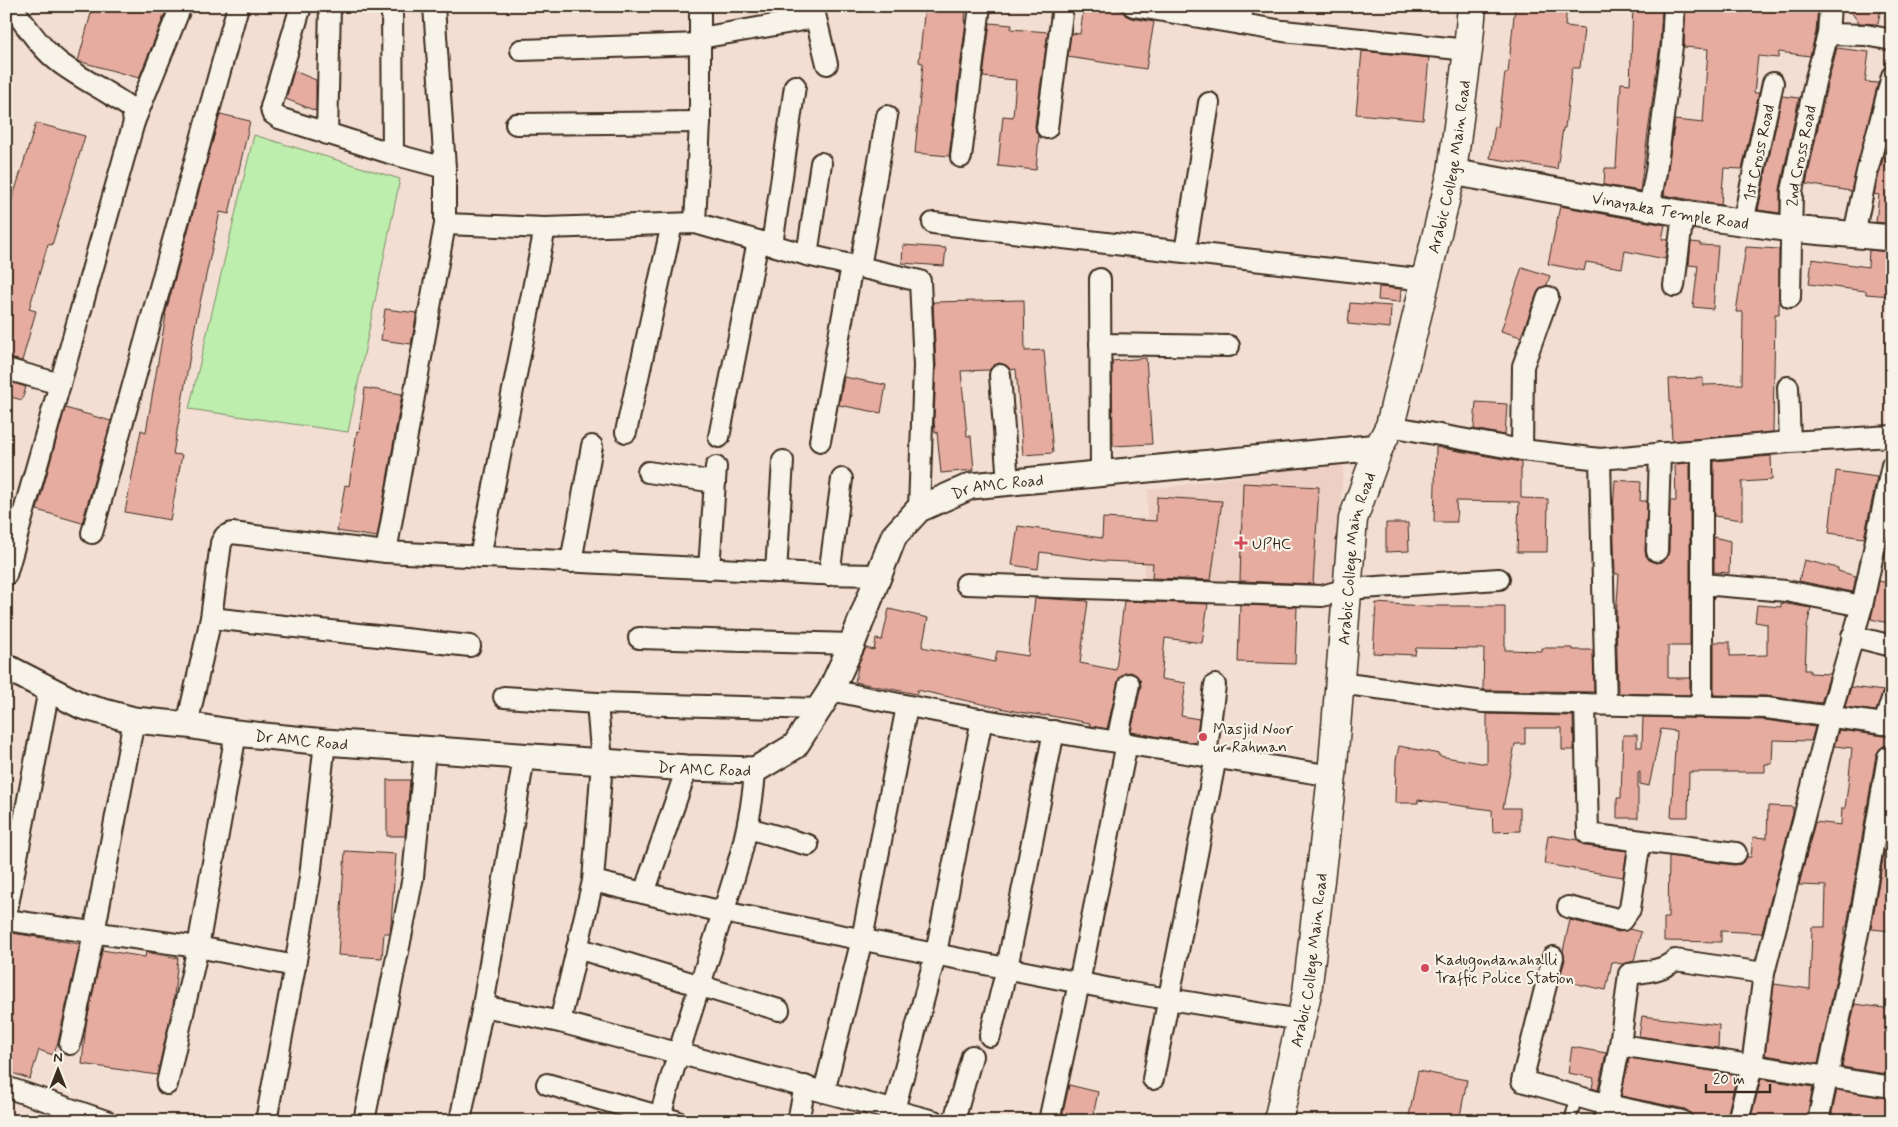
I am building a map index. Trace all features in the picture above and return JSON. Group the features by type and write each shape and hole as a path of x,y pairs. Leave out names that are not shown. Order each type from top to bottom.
{"main road":[{"name":"Arabic College Main Road","path":"1278,1121 1307,993 1332,776 1353,519 1384,437 1426,280 1452,172 1472,6"}],"street":[{"path":"11,6 45,49 59,62 132,109 134,122"},
{"path":"6,576 134,122 182,6"},
{"path":"92,533 238,6"},
{"path":"301,6 271,111 279,118 327,134 445,168"},
{"path":"327,134 330,6"},
{"path":"392,6 393,154"},
{"path":"386,552 446,224 445,168 434,6"},
{"path":"696,223 700,122 700,6"},
{"path":"961,157 980,6"},
{"path":"1047,128 1063,6"},
{"path":"1133,6 1241,15 1284,31 1468,50"},
{"path":"1649,208 1656,172 1672,46 1674,6"},
{"name":"2nd Cross Road","path":"1790,297 1792,191 1815,82 1828,34 1830,6"},
{"path":"521,50 700,41 814,12 827,64"},
{"path":"1828,34 1866,35 1892,40"},
{"path":"1854,234 1867,172 1892,76"},
{"name":"1st Cross Road","path":"1743,222 1773,83"},
{"path":"719,437 765,243 795,86"},
{"path":"1185,252 1209,103"},
{"path":"820,441 887,116"},
{"path":"516,124 700,122"},
{"path":"808,254 821,163"},
{"name":"Vinayaka Temple Road","path":"1452,172 1683,214 1792,229 1892,238"},
{"path":"1674,286 1683,214"},
{"path":"446,224 545,228 696,223 765,243 920,282 924,366 919,510"},
{"path":"933,223 1426,280"},
{"path":"626,432 672,224"},
{"path":"480,557 545,228"},
{"path":"1100,279 1101,474"},
{"path":"1522,450 1523,366 1548,297"},
{"path":"1100,344 1229,346"},
{"path":"6,369 60,384"},
{"path":"1000,375 1008,483"},
{"path":"1788,387 1790,442"},
{"path":"1384,437 1600,459 1790,442 1892,436"},
{"name":"Dr AMC Road","path":"6,667 82,706 134,720 325,742 688,768 755,770 795,746 825,700 852,644 894,536 919,510 970,486 1101,474 1384,437"},
{"path":"571,562 592,446"},
{"path":"1702,450 1702,706"},
{"path":"1657,551 1660,453"},
{"path":"1600,459 1606,704"},
{"path":"776,572 783,461"},
{"path":"1738,1121 1752,1066 1764,973 1830,716 1862,606 1892,465"},
{"path":"648,472 716,474 709,569"},
{"path":"829,575 842,479"},
{"path":"188,725 212,618 221,543 225,536 232,533 386,552 829,575 879,575"},
{"path":"966,584 1322,596 1347,588 1499,579"},
{"path":"1702,584 1786,591 1862,606"},
{"path":"212,618 470,646"},
{"path":"1852,636 1892,646"},
{"path":"639,638 852,644"},
{"path":"1339,682 1484,702 1766,708 1888,725 1892,699"},
{"path":"1049,1121 1079,982 1122,742 1130,684"},
{"path":"1153,1079 1211,756 1215,685"},
{"path":"6,915 49,688"},
{"path":"504,697 598,704 825,700 906,706 1332,776"},
{"path":"560,1022 593,881 602,762 598,704"},
{"path":"1585,704 1588,834 1736,854"},
{"path":"824,1092 862,939 906,706"},
{"path":"894,1110 936,954 982,719"},
{"path":"70,1044 94,932 134,720"},
{"path":"990,1036 1007,968 1054,731"},
{"path":"167,1084 198,947 236,733"},
{"path":"266,1121 310,877 325,742"},
{"path":"364,1121 413,877 425,750"},
{"path":"460,1121 483,1006 524,757"},
{"path":"1818,1121 1887,798 1888,757"},
{"path":"644,893 688,768"},
{"path":"547,1084 665,1119 678,1053 744,847 754,793 755,770"},
{"path":"748,828 808,845"},
{"path":"1568,907 1622,920 1630,910 1640,841"},
{"path":"593,881 723,912 1007,968 1168,999 1300,1020"},
{"path":"6,920 198,947 295,966"},
{"path":"577,948 779,1010"},
{"path":"1553,957 1522,1081 1606,1113 1682,1121"},
{"path":"1606,1113 1620,1045 1629,974 1668,966 1675,960 1764,973"},
{"path":"483,1006 560,1022 934,1121"},
{"path":"1620,1045 1892,1087"},
{"path":"954,1121 972,1056"},
{"path":"798,1121 805,1086"},
{"path":"6,1087 106,1121"}],"lane":[{"path":"1570,1121 1574,1106"}],"shaded area":[{"name":"UPHC","path":"1344,461 1331,608 1143,597 1148,490"}],"green space":[{"path":"254,135 400,179 348,432 189,409"}],"building":[{"path":"93,6 168,6 139,78 78,61"},
{"path":"925,6 966,6 966,21 949,156 915,153 923,63 919,62"},
{"path":"1084,6 1122,10 1125,15 1131,18 1154,22 1146,69 1068,57 1071,33 1080,34"},
{"path":"1515,6 1567,6 1565,26 1584,28 1580,68 1572,68 1565,128 1563,128 1557,169 1490,158 1495,126 1498,127 1505,73 1508,73"},
{"path":"1633,6 1662,6 1660,45 1640,191 1604,185 1605,168 1616,168 1621,83 1630,84"},
{"path":"1686,6 1818,6 1816,32 1810,56 1779,52 1778,58 1758,56 1754,93 1759,93 1742,169 1724,168 1721,205 1664,195 1675,120 1703,123 1708,49 1684,47"},
{"path":"1847,6 1881,6 1878,24 1859,23"},
{"path":"990,23 1012,25 1011,29 1048,32 1035,126 1039,137 1036,170 998,166 1003,116 1013,117 1016,80 983,77"},
{"path":"1837,48 1869,52 1865,82 1878,83 1851,191 1806,184 1827,85"},
{"path":"1362,51 1429,58 1423,120 1356,114"},
{"path":"294,71 316,80 316,111 286,99"},
{"path":"1782,96 1799,98 1780,189 1780,213 1758,210"},
{"path":"220,114 250,121 229,214 220,212 196,321 173,454 182,455 170,520 125,512 141,430 146,432 165,315"},
{"path":"36,123 85,136 52,245 48,244 29,309 36,311 22,361 6,357 6,202 11,203"},
{"path":"1892,124 1892,224 1876,222 1879,195 1874,194"},
{"path":"1560,206 1665,225 1662,239 1668,240 1665,259 1625,251 1622,268 1586,262 1584,271 1548,264"},
{"path":"1691,242 1700,243 1700,245 1718,246 1713,309 1693,307 1698,266 1689,265"},
{"path":"903,245 946,248 944,266 902,263"},
{"path":"1746,247 1779,249 1779,314 1775,314 1773,432 1672,441 1669,379 1703,378 1703,385 1742,384 1743,312 1736,312"},
{"path":"1869,250 1892,252 1892,296 1866,294 1866,291 1809,284 1812,259 1868,267"},
{"path":"1522,267 1550,276 1547,285 1537,293 1521,337 1501,331"},
{"path":"1379,287 1401,289 1400,302 1378,300"},
{"path":"1024,300 1025,351 1044,350 1053,453 1023,455 1016,369 1010,370 1006,365 999,363 989,370 961,371 967,436 971,436 974,470 941,473 934,420 936,366 933,302"},
{"path":"1350,303 1391,306 1390,328 1348,324"},
{"path":"385,309 417,313 411,344 381,340"},
{"path":"1146,358 1152,444 1113,446 1112,361"},
{"path":"844,377 886,385 881,413 839,405"},
{"path":"6,381 26,387 22,400 6,397"},
{"path":"365,388 402,394 377,537 337,531 345,485 349,486"},
{"path":"1476,402 1507,404 1505,435 1474,429"},
{"path":"65,408 111,421 82,523 37,510"},
{"path":"1436,447 1521,462 1521,498 1548,499 1547,552 1517,552 1519,502 1456,501 1457,522 1434,522"},
{"path":"1771,456 1772,480 1742,482 1742,520 1714,516 1714,461"},
{"path":"1690,463 1690,646 1668,646 1668,678 1690,678 1690,695 1618,693 1616,617 1619,574 1615,574 1613,511 1615,480 1641,482 1640,501 1647,501 1646,556 1650,561 1662,562 1667,558 1669,551 1670,501 1676,501 1675,464"},
{"path":"1836,471 1877,477 1864,538 1829,533"},
{"path":"1243,483 1319,487 1313,584 1240,581"},
{"path":"1157,497 1222,501 1211,580 1152,578 1153,563 1104,561 1040,552 1038,569 1012,565 1018,526 1102,538 1103,518 1156,521"},
{"path":"1386,523 1408,523 1409,551 1386,552"},
{"path":"1714,537 1730,541 1729,573 1714,572"},
{"path":"1804,560 1838,568 1838,571 1856,576 1853,592 1799,581"},
{"path":"1879,581 1892,584 1892,624 1871,619"},
{"path":"1035,598 1088,601 1080,663 1116,670 1124,601 1208,604 1202,643 1165,638 1161,679 1186,683 1181,716 1199,719 1196,743 1131,732 1141,686 1140,680 1131,672 1125,673 1118,681 1107,729 1089,726 1090,723 1019,712 917,690 917,694 855,682 859,662 866,648 874,650 876,639 882,640 889,609 928,618 922,647 995,662 997,651 1028,656"},
{"path":"1376,603 1423,606 1505,606 1505,650 1542,651 1542,648 1573,648 1573,650 1593,650 1594,692 1483,690 1484,649 1416,648 1415,655 1373,653"},
{"path":"1781,603 1811,608 1807,627 1805,670 1810,670 1810,673 1830,674 1821,703 1766,696 1714,695 1714,642 1730,642 1730,656 1767,655 1767,624 1755,622 1757,605 1781,607"},
{"path":"1240,605 1297,607 1295,664 1238,662"},
{"path":"1851,687 1884,691 1876,711 1845,707"},
{"path":"1487,714 1573,716 1574,750 1562,750 1562,728 1525,728 1525,744 1515,744 1503,808 1520,808 1520,831 1493,832 1492,810 1418,800 1418,803 1395,803 1396,760 1399,746 1439,754 1439,756 1487,764"},
{"path":"1643,717 1765,720 1815,727 1811,741 1773,740 1772,764 1765,764 1765,772 1689,772 1688,817 1671,817 1676,731 1661,729 1649,786 1640,784 1640,772 1638,772 1638,818 1617,818 1617,798 1621,798 1623,735 1637,735 1637,747 1642,747"},
{"path":"1839,730 1892,737 1892,746 1883,746 1876,755 1847,926 1845,927 1845,936 1818,1064 1765,1055 1774,984 1810,989 1812,927 1825,927 1826,886 1799,885 1815,822 1841,825 1842,808 1845,808 1852,748 1834,746"},
{"path":"387,780 410,780 405,836 387,836"},
{"path":"1768,806 1793,807 1793,813 1762,933 1721,931 1721,942 1664,941 1664,918 1668,918 1669,856 1734,865 1741,864 1747,857 1751,857 1753,837 1767,838"},
{"path":"1892,806 1892,931 1871,929"},
{"path":"1548,835 1578,840 1586,846 1627,851 1623,877 1544,864"},
{"path":"345,851 396,854 390,933 384,933 382,958 338,955"},
{"path":"1570,920 1619,932 1629,929 1641,932 1634,961 1622,964 1612,962 1606,990 1559,980 1565,960 1563,951"},
{"path":"6,932 80,944 58,1042 53,1055 39,1050 30,1079 6,1071"},
{"path":"102,950 145,957 146,952 178,958 173,1005 157,1075 82,1064 86,1024"},
{"path":"1855,1004 1892,1009 1892,1075 1842,1067"},
{"path":"1642,1016 1719,1025 1718,1048 1639,1036"},
{"path":"1572,1047 1606,1053 1598,1090 1592,1088 1594,1078 1568,1073"},
{"path":"1629,1058 1737,1075 1726,1121 1694,1121 1690,1113 1685,1109 1621,1096"},
{"path":"1418,1071 1467,1080 1459,1121 1408,1121"},
{"path":"1761,1079 1813,1087 1806,1121 1750,1121"},
{"path":"1069,1085 1098,1092 1092,1121 1061,1121"},
{"path":"1837,1090 1892,1099 1892,1121 1830,1121"}],"place":[{"name":"UPHC","path":"1241,543"},
{"name":"Masjid Noor ur Rahman","path":"1203,737"},
{"name":"Kadugondanahalli Traffic Police Station","path":"1425,968"}]}
